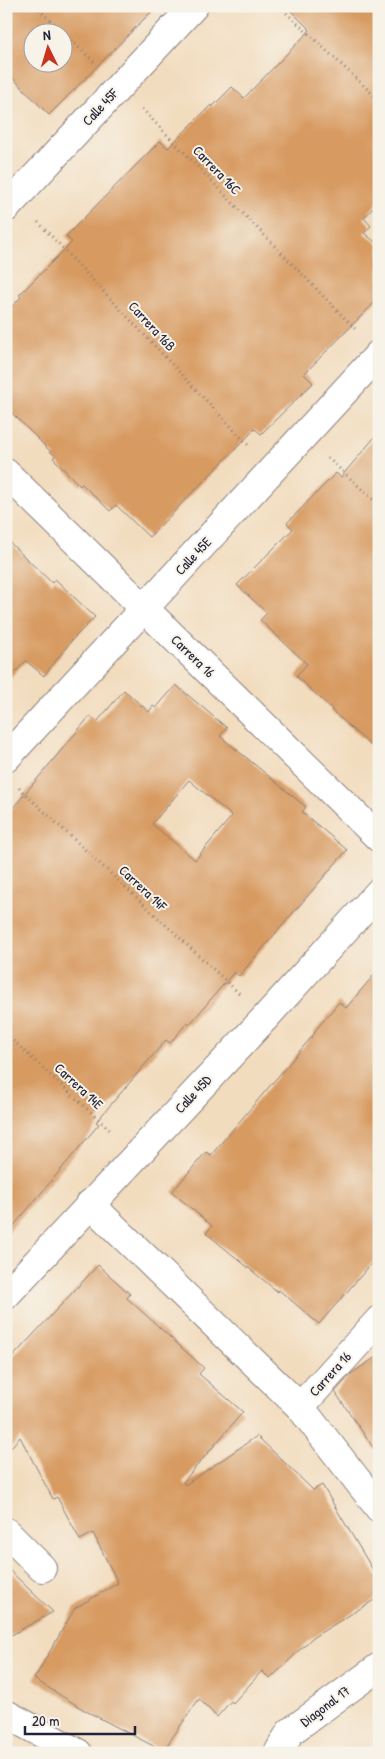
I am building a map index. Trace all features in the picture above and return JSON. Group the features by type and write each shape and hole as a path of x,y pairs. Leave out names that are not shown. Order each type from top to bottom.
{"street":[{"name":"Calle 45F","path":"11,203 194,6"},
{"name":"Calle 45E","path":"10,770 144,608 379,354"},
{"name":"Carrera 16","path":"6,473 379,838"},
{"name":"Calle 45D","path":"6,1295 379,892"},
{"path":"90,1204 300,1407 379,1508"},
{"name":"Carrera 16","path":"300,1407 379,1320"},
{"path":"6,1532 42,1568"},
{"name":"Diagonal 17","path":"278,1753 290,1732 379,1666"},
{"path":"6,1714 78,1753"}],"path":[{"name":"Carrera 16C","path":"35,6 119,86 358,332"},
{"path":"279,6 379,100"},
{"name":"Carrera 16B","path":"11,203 272,469"},
{"path":"303,436 379,506"},
{"name":"Carrera 14F","path":"10,770 264,1018"},
{"name":"Carrera 14E","path":"6,1034 137,1154"}],"building":[{"path":"6,6 157,6 49,115 6,71"},
{"path":"286,6 379,6 379,201 364,218 371,226 364,233 379,245 379,298 304,374 313,383 261,434 255,429 149,537 116,505 110,511 82,484 80,486 53,458 55,456 6,407 6,313 21,297 19,295 72,242 66,236 160,141 168,148 232,87 244,98 310,30"},
{"path":"379,432 379,753 296,676 307,664 260,620 267,613 237,585 293,529 287,523 336,473 341,477"},
{"path":"6,539 52,583 55,579 95,617 72,640 44,676 26,661 6,682"},
{"path":"176,685 227,728 220,736 306,807 302,812 347,850 239,976 234,972 189,1025 187,1023 170,1043 166,1040 96,1122 99,1124 6,1235 6,816 90,716 97,722 124,690 149,712 153,706 156,708","holes":["189,780 232,816 195,860 152,824"]},
{"path":"379,969 379,1255 319,1324 206,1233 212,1226 172,1192 206,1152 211,1155 339,1002 346,1008"},
{"path":"98,1265 130,1294 127,1298 204,1368 199,1374 243,1412 183,1482 185,1485 257,1436 313,1490 322,1485 379,1580 379,1597 312,1638 270,1679 262,1671 233,1703 231,1701 217,1717 199,1699 163,1751 86,1711 34,1679 75,1608 118,1583 93,1533 80,1540 57,1497 53,1499 20,1437 6,1453 6,1364"},
{"path":"379,1355 379,1456 335,1392 352,1373"},
{"path":"6,1567 53,1612 6,1638"}]}
